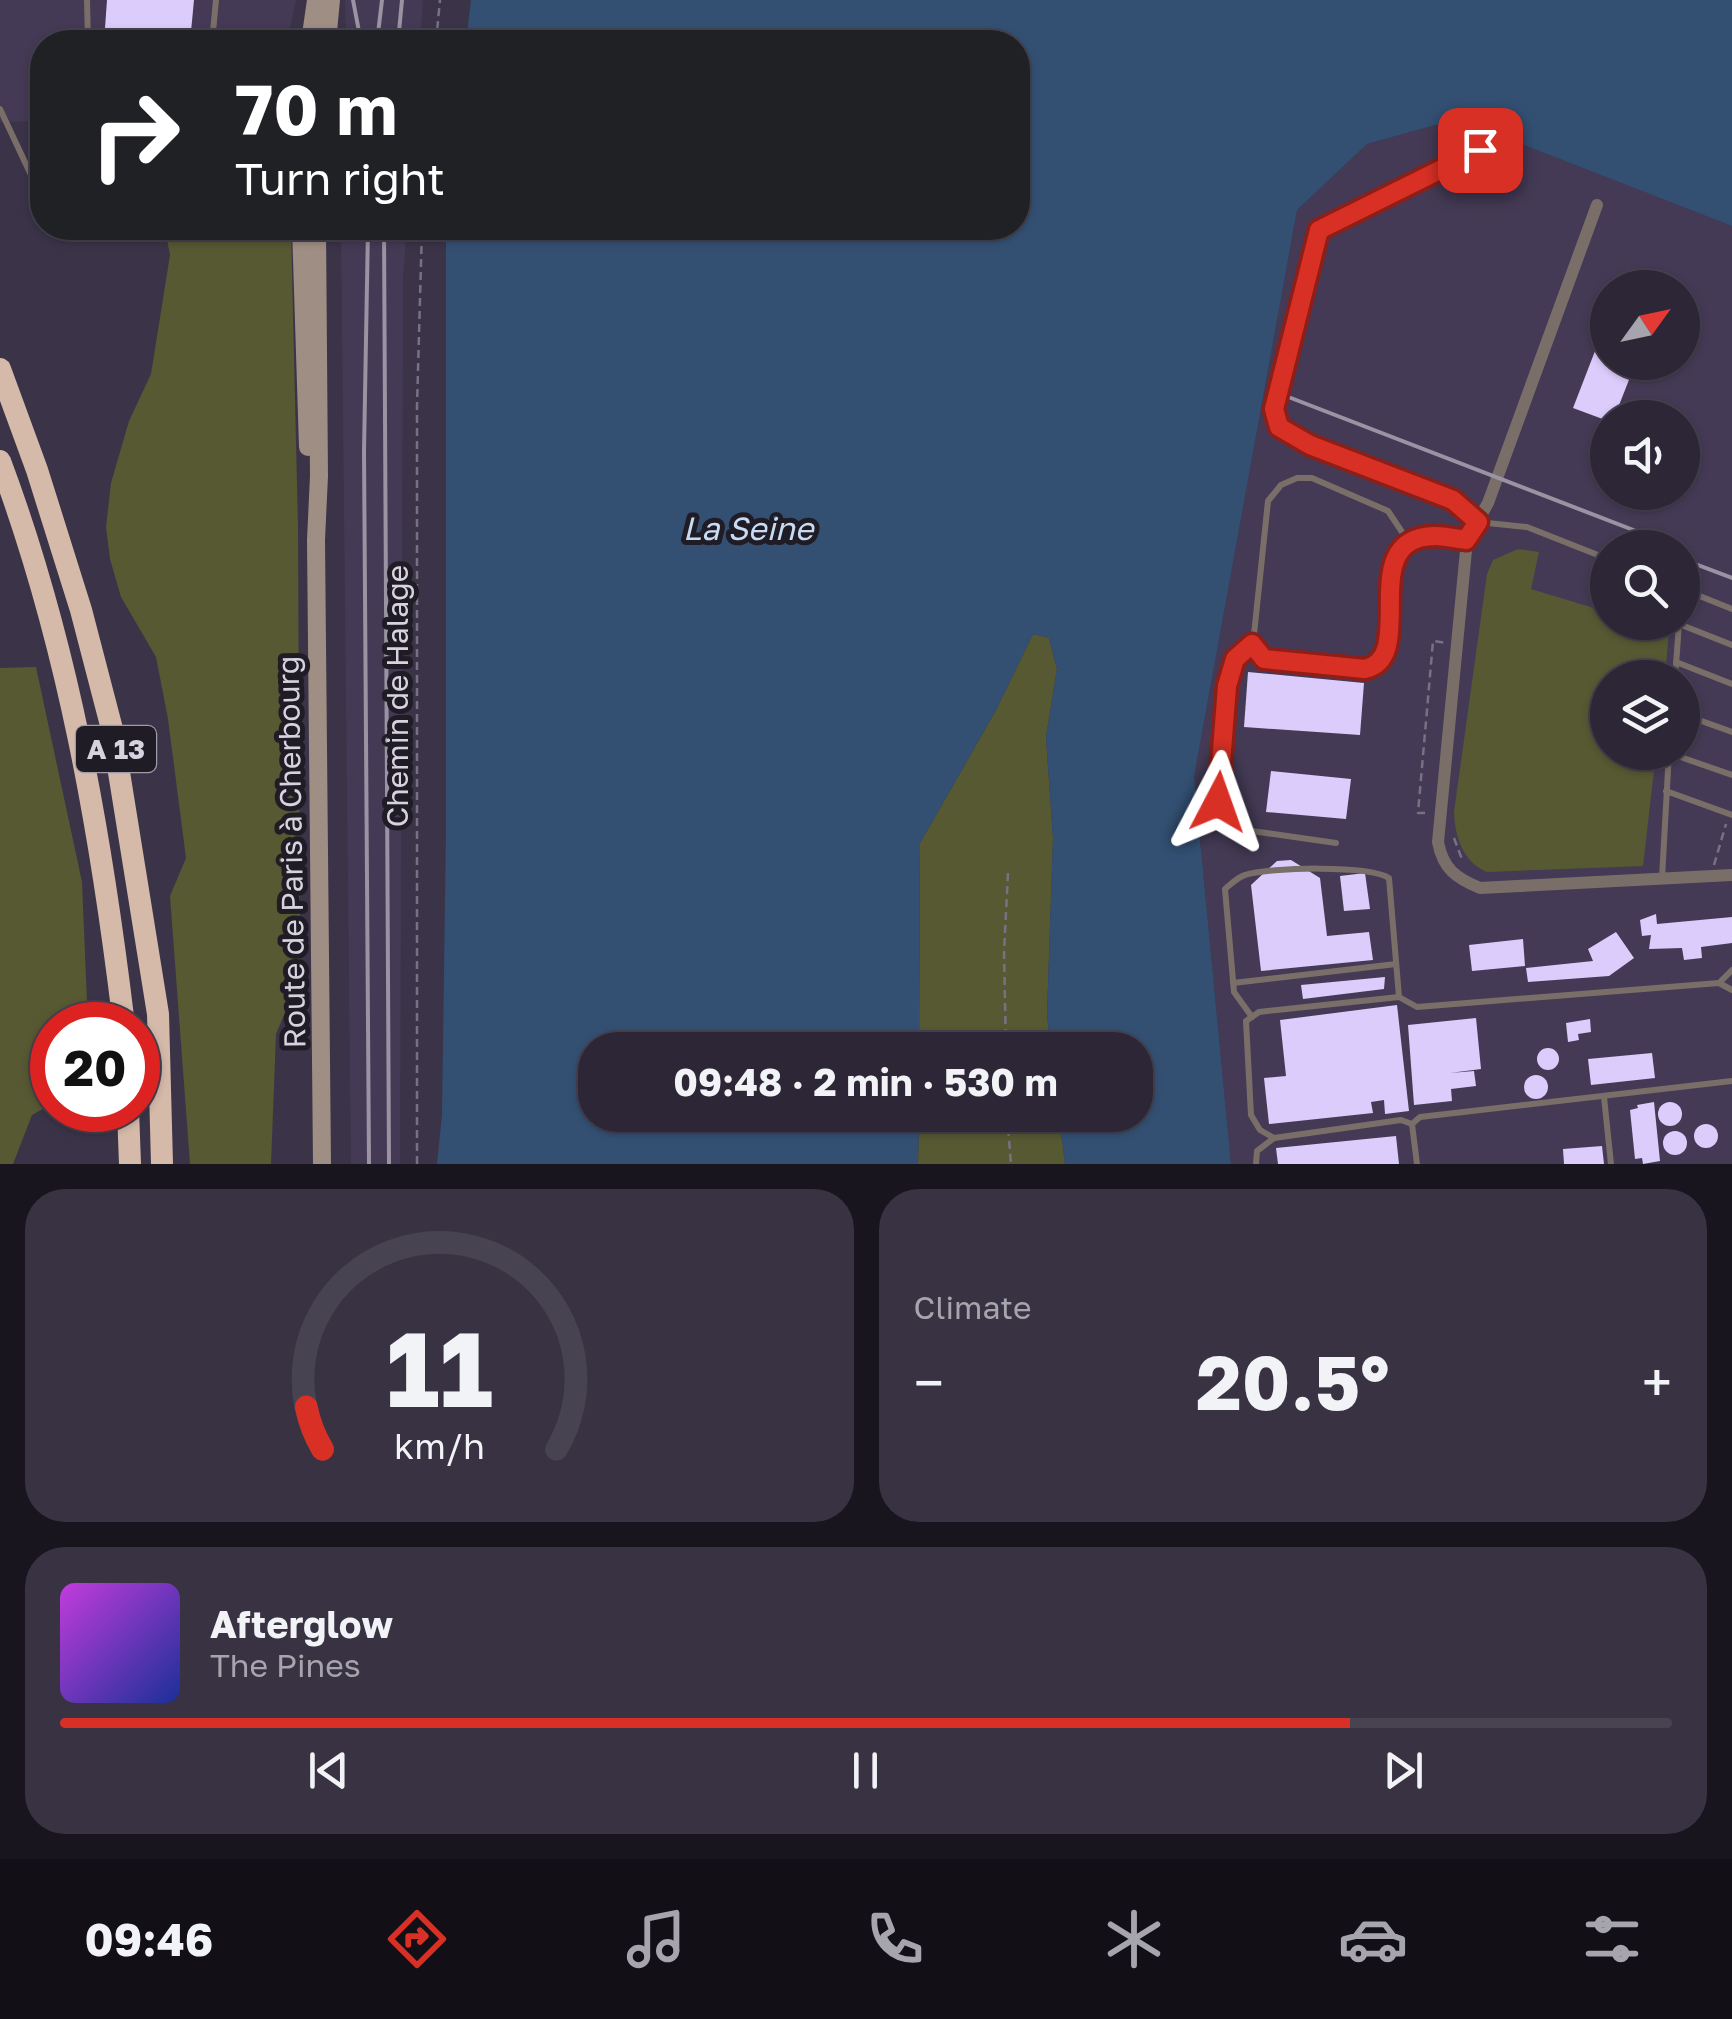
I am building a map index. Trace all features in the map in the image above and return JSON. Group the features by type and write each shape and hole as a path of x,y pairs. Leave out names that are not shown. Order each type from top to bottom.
{"highway":[{"name":"A 13","path":"0,369 81,610 112,729 158,1014 164,1157"},
{"name":"A 13","path":"0,461 49,612 83,749 108,892 121,1002"},
{"path":"129,1132 130,1164"}],"main road":[{"path":"311,30 313,0"},
{"path":"327,30 331,0"},
{"name":"Route de Paris à Cherbourg","path":"301,240 306,422 316,540"},
{"name":"Route de Paris à Cherbourg","path":"317,240 322,1164"}],"street":[{"path":"1596,205 1488,503 1466,540 1440,814 1438,842 1442,862 1458,878 1480,888 1732,875"}],"lane":[{"path":"87,0 88,30"},
{"path":"213,30 216,0"},
{"path":"305,30 313,0"},
{"path":"0,109 30,173"},
{"path":"1480,150 1319,230 1274,409 1279,427 1294,436 1453,500 1478,522 1526,527 1590,552"},
{"path":"1336,843 1238,829 1224,819 1218,802 1227,686 1235,659 1252,644 1268,501 1281,485 1297,478 1312,478 1388,511 1410,544"},
{"path":"1252,644 1264,659 1374,667 1387,653 1391,575 1396,555 1410,544 1434,536 1466,540"},
{"path":"1700,596 1732,608"},
{"path":"1676,660 1679,624 1732,644"},
{"path":"1700,671 1732,684"},
{"path":"1700,720 1732,732"},
{"path":"1700,764 1732,775"},
{"path":"1662,879 1668,770"},
{"path":"1666,791 1731,814"},
{"path":"1252,1016 1234,992 1225,888 1244,875 1327,868 1380,872 1389,878 1399,997"},
{"path":"1233,982 1396,964"},
{"path":"1720,983 1732,970"},
{"path":"1274,1138 1260,1130 1251,1115 1246,1022 1259,1012 1399,997 1417,1007 1720,983 1732,990"},
{"path":"1412,1124 1420,1118 1732,1082"},
{"path":"1604,1096 1611,1164"},
{"path":"1256,1164 1258,1151 1274,1138 1401,1120 1412,1124"},
{"path":"1412,1124 1416,1164"}],"path":[{"path":"437,30 440,0"},
{"name":"Chemin de Halage","path":"417,1164 417,406 422,240"},
{"path":"1457,644 1433,641 1418,813 1451,816 1454,844 1463,862"},
{"path":"1715,876 1714,858 1731,814"},
{"path":"1006,1032 1008,873"},
{"path":"1008,1132 1011,1164"}],"shaded area":[{"path":"0,0 296,0 290,30 30,30 30,121 0,122"},
{"path":"345,0 423,0 421,30 346,30"},
{"path":"1457,119 1732,226 1732,1164 1231,1164 1194,777 1297,210 1367,144"},
{"path":"341,240 406,240 400,1164 351,1164"}],"green space":[{"path":"167,240 291,240 298,527 300,956 297,984 276,1034 271,1164 190,1164 170,896 186,858 168,719 156,657 121,597 106,527 111,483 129,421 151,374 170,255"},
{"path":"1518,549 1539,552 1531,589 1590,607 1590,640 1668,640 1666,660 1590,660 1590,770 1654,770 1643,866 1487,872 1466,855 1456,831 1454,812 1487,574 1493,560"},
{"path":"1033,634 1049,638 1057,669 1046,737 1053,838 1049,1032 919,1032 920,843 996,710"},
{"path":"36,667 82,882 87,1002 30,1002 30,1120 13,1164 0,1164 0,668"},
{"path":"919,1132 1061,1132 1065,1164 918,1164"}],"water":[{"name":"La Seine","path":"471,0 1732,0 1732,226 1457,119 1367,144 1297,210 1194,777 1231,1164 1065,1164 1061,1132 1153,1132 1153,1032 1049,1032 1053,838 1046,737 1057,669 1049,638 1033,634 996,710 920,843 919,1032 578,1032 578,1132 919,1132 918,1164 437,1164 442,1115 446,830 446,240 1030,240 1030,30 467,30"}],"building":[{"path":"107,0 194,0 191,30 105,30"},
{"path":"1590,364 1590,380 1629,380 1621,400 1590,400 1590,414 1573,408"},
{"path":"1248,672 1364,683 1360,735 1244,727"},
{"path":"1271,771 1351,779 1346,819 1266,812"},
{"path":"1291,860 1320,878 1327,936 1369,932 1373,960 1261,971 1251,885 1277,861"},
{"path":"1365,873 1370,909 1344,911 1340,876"},
{"path":"1656,914 1657,924 1732,917 1732,943 1701,947 1702,958 1684,960 1682,948 1649,949 1651,935 1642,936 1640,920"},
{"path":"1616,932 1634,958 1609,976 1528,982 1526,968 1593,961 1588,949"},
{"path":"1523,939 1525,966 1472,971 1469,945"},
{"path":"1385,977 1384,989 1303,999 1301,985"},
{"path":"1397,1005 1409,1111 1385,1114 1384,1100 1371,1102 1373,1113 1269,1124 1264,1078 1286,1076 1280,1020"},
{"path":"1476,1018 1481,1069 1450,1073 1474,1071 1476,1086 1451,1089 1452,1101 1414,1105 1408,1025"},
{"path":"1590,1019 1591,1032 1578,1034 1579,1040 1568,1042 1566,1023"},
{"path":"1548,1048 1556,1051 1556,1067 1548,1070 1540,1067 1537,1059 1540,1051"},
{"path":"1652,1053 1655,1078 1591,1085 1588,1059"},
{"path":"1536,1075 1548,1087 1536,1099 1524,1087"},
{"path":"1654,1102 1660,1161 1643,1164 1642,1158 1635,1159 1630,1110"},
{"path":"1670,1102 1682,1114 1670,1126 1658,1114"},
{"path":"1706,1124 1718,1136 1706,1148 1694,1136"},
{"path":"1675,1131 1687,1143 1675,1155 1663,1143"},
{"path":"1396,1136 1399,1164 1278,1164 1276,1148"},
{"path":"1602,1146 1604,1164 1564,1164 1563,1149"}],"railway":[{"path":"353,0 359,30"},
{"path":"378,30 382,0"},
{"path":"399,30 402,0"},
{"path":"368,240 364,451 369,1164"},
{"path":"384,240 389,1164"},
{"path":"1291,398 1633,530"},
{"path":"1700,566 1732,578"}],"route":[{"path":"1218,802 1227,686 1235,659 1252,644 1264,659 1374,667 1387,653 1391,575 1396,555 1417,540 1434,536 1466,540 1478,522 1453,500 1310,445 1279,427 1274,409 1319,230 1480,150"}]}
